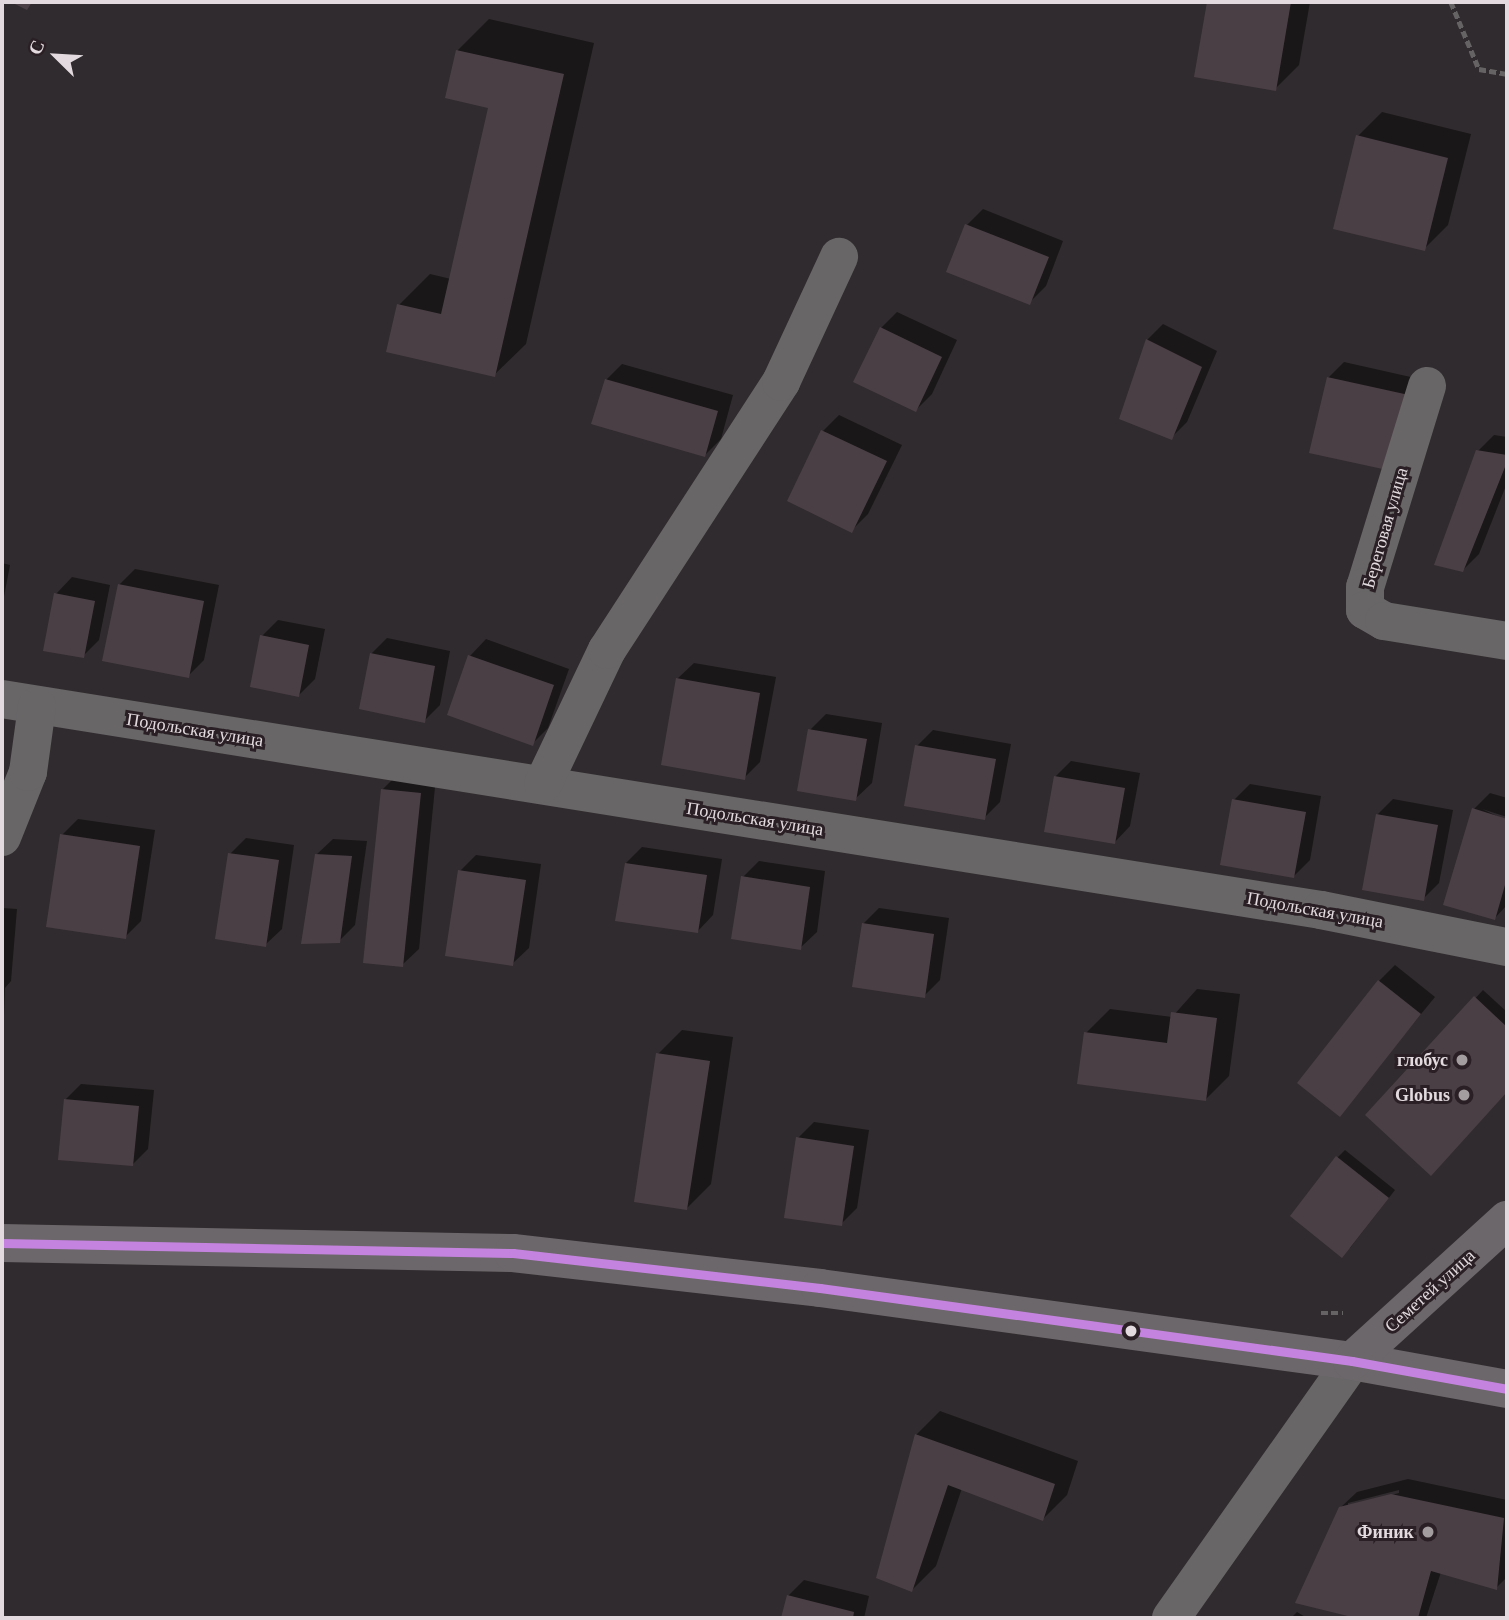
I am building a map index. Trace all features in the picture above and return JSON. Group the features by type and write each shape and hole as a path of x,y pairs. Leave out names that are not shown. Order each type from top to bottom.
{"main road":[{"name":"Семетей улица","path":"1352,1361 1507,1220"},
{"path":"2,1242 513,1253 1352,1361 1507,1389"}],"street":[{"path":"543,784 607,650 781,382 839,257"},
{"name":"Береговая улица","path":"1427,386 1365,587 1365,610 1384,621 1507,641"},
{"path":"2,837 28,772 19,702"},
{"name":"Подольская улица","path":"19,702 1321,910 1507,947"},
{"path":"1171,1618 1352,1361"}],"path":[{"path":"1451,2 1479,69 1507,74"}],"building":[{"path":"11,2 32,2 27,10"},
{"path":"1207,2 1291,2 1276,91 1194,77"},
{"path":"456,50 564,74 495,377 386,352 397,304 441,314 488,108 445,98"},
{"path":"1356,135 1448,158 1425,251 1333,229"},
{"path":"965,224 1049,257 1030,305 946,272"},
{"path":"880,327 942,357 916,412 853,382"},
{"path":"1146,339 1202,367 1172,440 1119,419"},
{"path":"1327,377 1409,395 1392,471 1309,453"},
{"path":"605,379 718,411 705,457 591,424"},
{"path":"821,430 887,461 852,533 787,501"},
{"path":"1476,450 1507,455 1507,462 1463,572 1434,565"},
{"path":"118,584 204,601 189,678 102,661"},
{"path":"54,593 95,601 84,658 43,651"},
{"path":"260,635 309,645 299,697 250,687"},
{"path":"370,653 435,666 425,723 359,709"},
{"path":"468,655 554,685 533,746 447,715"},
{"path":"676,678 760,693 745,780 661,765"},
{"path":"808,729 867,739 856,801 797,791"},
{"path":"915,745 996,759 985,820 904,806"},
{"path":"1054,776 1125,788 1115,844 1044,832"},
{"path":"381,789 421,793 403,967 363,963"},
{"path":"1232,799 1306,812 1294,878 1220,865"},
{"path":"1472,808 1507,819 1507,878 1495,920 1443,905"},
{"path":"1376,814 1438,825 1424,901 1362,890"},
{"path":"60,834 140,846 126,939 46,927"},
{"path":"228,853 279,860 266,947 215,939"},
{"path":"315,854 352,856 340,943 301,944"},
{"path":"625,863 707,875 698,933 615,921"},
{"path":"458,870 526,880 513,966 445,956"},
{"path":"741,876 810,887 801,950 731,939"},
{"path":"862,923 934,934 925,998 852,987"},
{"path":"1378,980 1421,1014 1340,1117 1297,1083"},
{"name":"глобус","path":"1474,996 1507,1027 1507,1092 1431,1176 1365,1115"},
{"path":"1171,1012 1217,1018 1206,1101 1077,1084 1084,1032 1167,1043"},
{"path":"656,1053 710,1061 687,1210 634,1202"},
{"path":"64,1099 139,1106 133,1166 58,1160"},
{"path":"796,1137 854,1146 842,1226 784,1218"},
{"path":"1336,1156 1389,1198 1342,1258 1290,1216"},
{"path":"915,1434 1055,1484 1043,1521 948,1485 912,1592 876,1578"},
{"path":"1391,1494 1504,1518 1497,1590 1431,1571 1418,1618 1356,1618 1295,1603 1339,1507"},
{"path":"787,1595 854,1612 853,1618 781,1618"}],"transit line":[{"path":"2,1243 513,1253 820,1288 1352,1361 1507,1389"}],"place":[{"name":"глобус","path":"1462,1060"},
{"name":"Globus","path":"1464,1095"},
{"name":"Финик","path":"1428,1532"}]}
